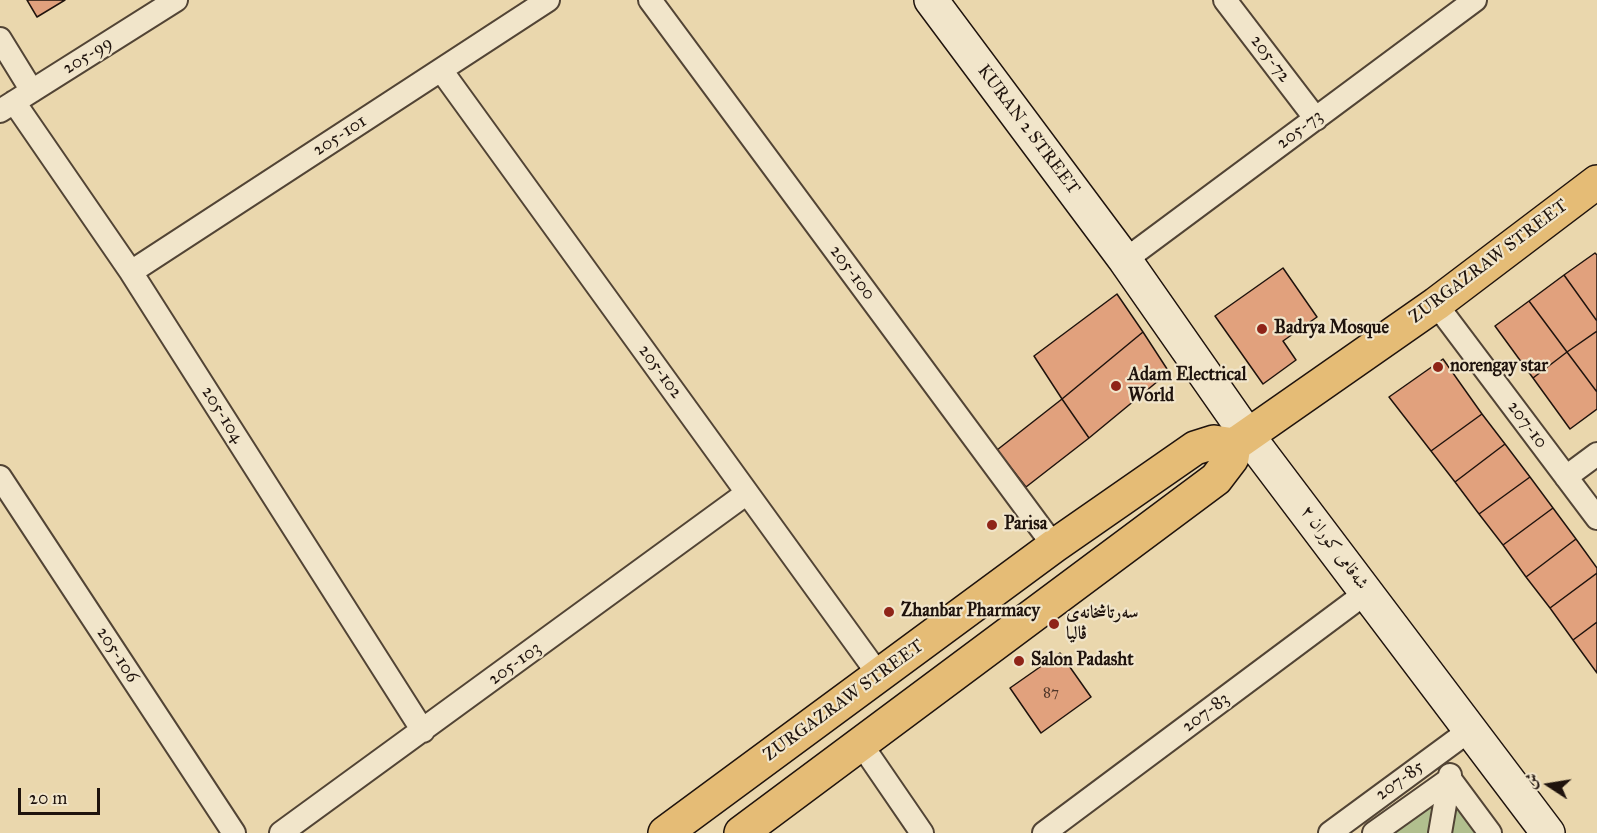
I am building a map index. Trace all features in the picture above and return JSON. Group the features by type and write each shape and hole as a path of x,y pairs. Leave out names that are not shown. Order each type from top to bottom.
{"main road":[{"name":"ZURGAZRAW STREET","path":"665,833 1054,546 1195,447 1214,442 1241,440 1436,304 1597,182"},
{"path":"741,833 1216,479 1232,458 1241,440"},
{"path":"770,756 795,793"}],"street":[{"name":"205-99","path":"16,101 176,0"},
{"name":"205-101","path":"131,272 548,0"},
{"name":"205-100","path":"650,0 1054,546"},
{"name":"KURAN 2 STREET","path":"931,0 1125,260"},
{"name":"205-72","path":"1225,0 1316,119"},
{"name":"205-73","path":"1125,260 1475,0"},
{"name":"205-104","path":"0,39 16,101 131,272 423,731"},
{"name":"205-102","path":"441,70 879,675"},
{"name":"شەقامی کوران ٢","path":"1125,260 1241,440 1367,592 1548,833"},
{"name":"207-10","path":"1436,304 1597,518"},
{"path":"1566,477 1597,454"},
{"name":"205-106","path":"0,477 234,833"},
{"name":"205-103","path":"281,833 747,493"},
{"name":"207-83","path":"1044,833 1367,592"},
{"name":"207-85","path":"1330,833 1470,730"},
{"path":"861,744 922,833"},
{"path":"1374,833 1450,777"},
{"path":"1440,833 1450,777"},
{"path":"1450,777 1490,833"}],"green space":[{"path":"1450,775 1493,833 1371,833"}],"building":[{"path":"27,0 65,0 37,17"},
{"path":"1595,253 1597,255 1597,321 1564,275"},
{"name":"Badrya Mosque","path":"1283,268 1317,317 1283,341 1296,360 1263,384 1215,316"},
{"path":"1564,275 1597,321 1597,331 1567,352 1529,301"},
{"path":"1117,294 1143,332 1062,399 1034,356"},
{"path":"1529,301 1567,352 1533,378 1495,326"},
{"path":"1597,331 1597,392 1567,352"},
{"name":"Adam Electrical World","path":"1143,332 1169,372 1089,438 1062,399"},
{"path":"1567,352 1597,392 1597,409 1570,429 1533,378"},
{"path":"1443,359 1482,414 1431,451 1389,397"},
{"path":"1062,399 1089,438 1026,487 997,450"},
{"path":"1482,414 1505,444 1455,482 1431,451"},
{"path":"1505,444 1530,477 1479,514 1455,482"},
{"path":"1530,477 1553,508 1503,545 1479,514"},
{"path":"1553,508 1576,539 1526,577 1503,545"},
{"path":"1576,539 1597,568 1597,573 1550,608 1526,577"},
{"path":"1597,573 1597,622 1573,640 1550,608"},
{"path":"1597,622 1597,673 1573,640"},
{"path":"1060,653 1091,697 1041,733 1010,688"}],"place":[{"name":"Badrya Mosque","path":"1262,329"},
{"name":"norengay star","path":"1438,367"},
{"name":"Adam Electrical World","path":"1116,386"},
{"name":"Parisa","path":"992,525"},
{"name":"Zhanbar Pharmacy","path":"889,612"},
{"name":"سەرتاشخانەی ڤالیا","path":"1054,624"},
{"name":"Salon Padasht","path":"1019,661"}]}
